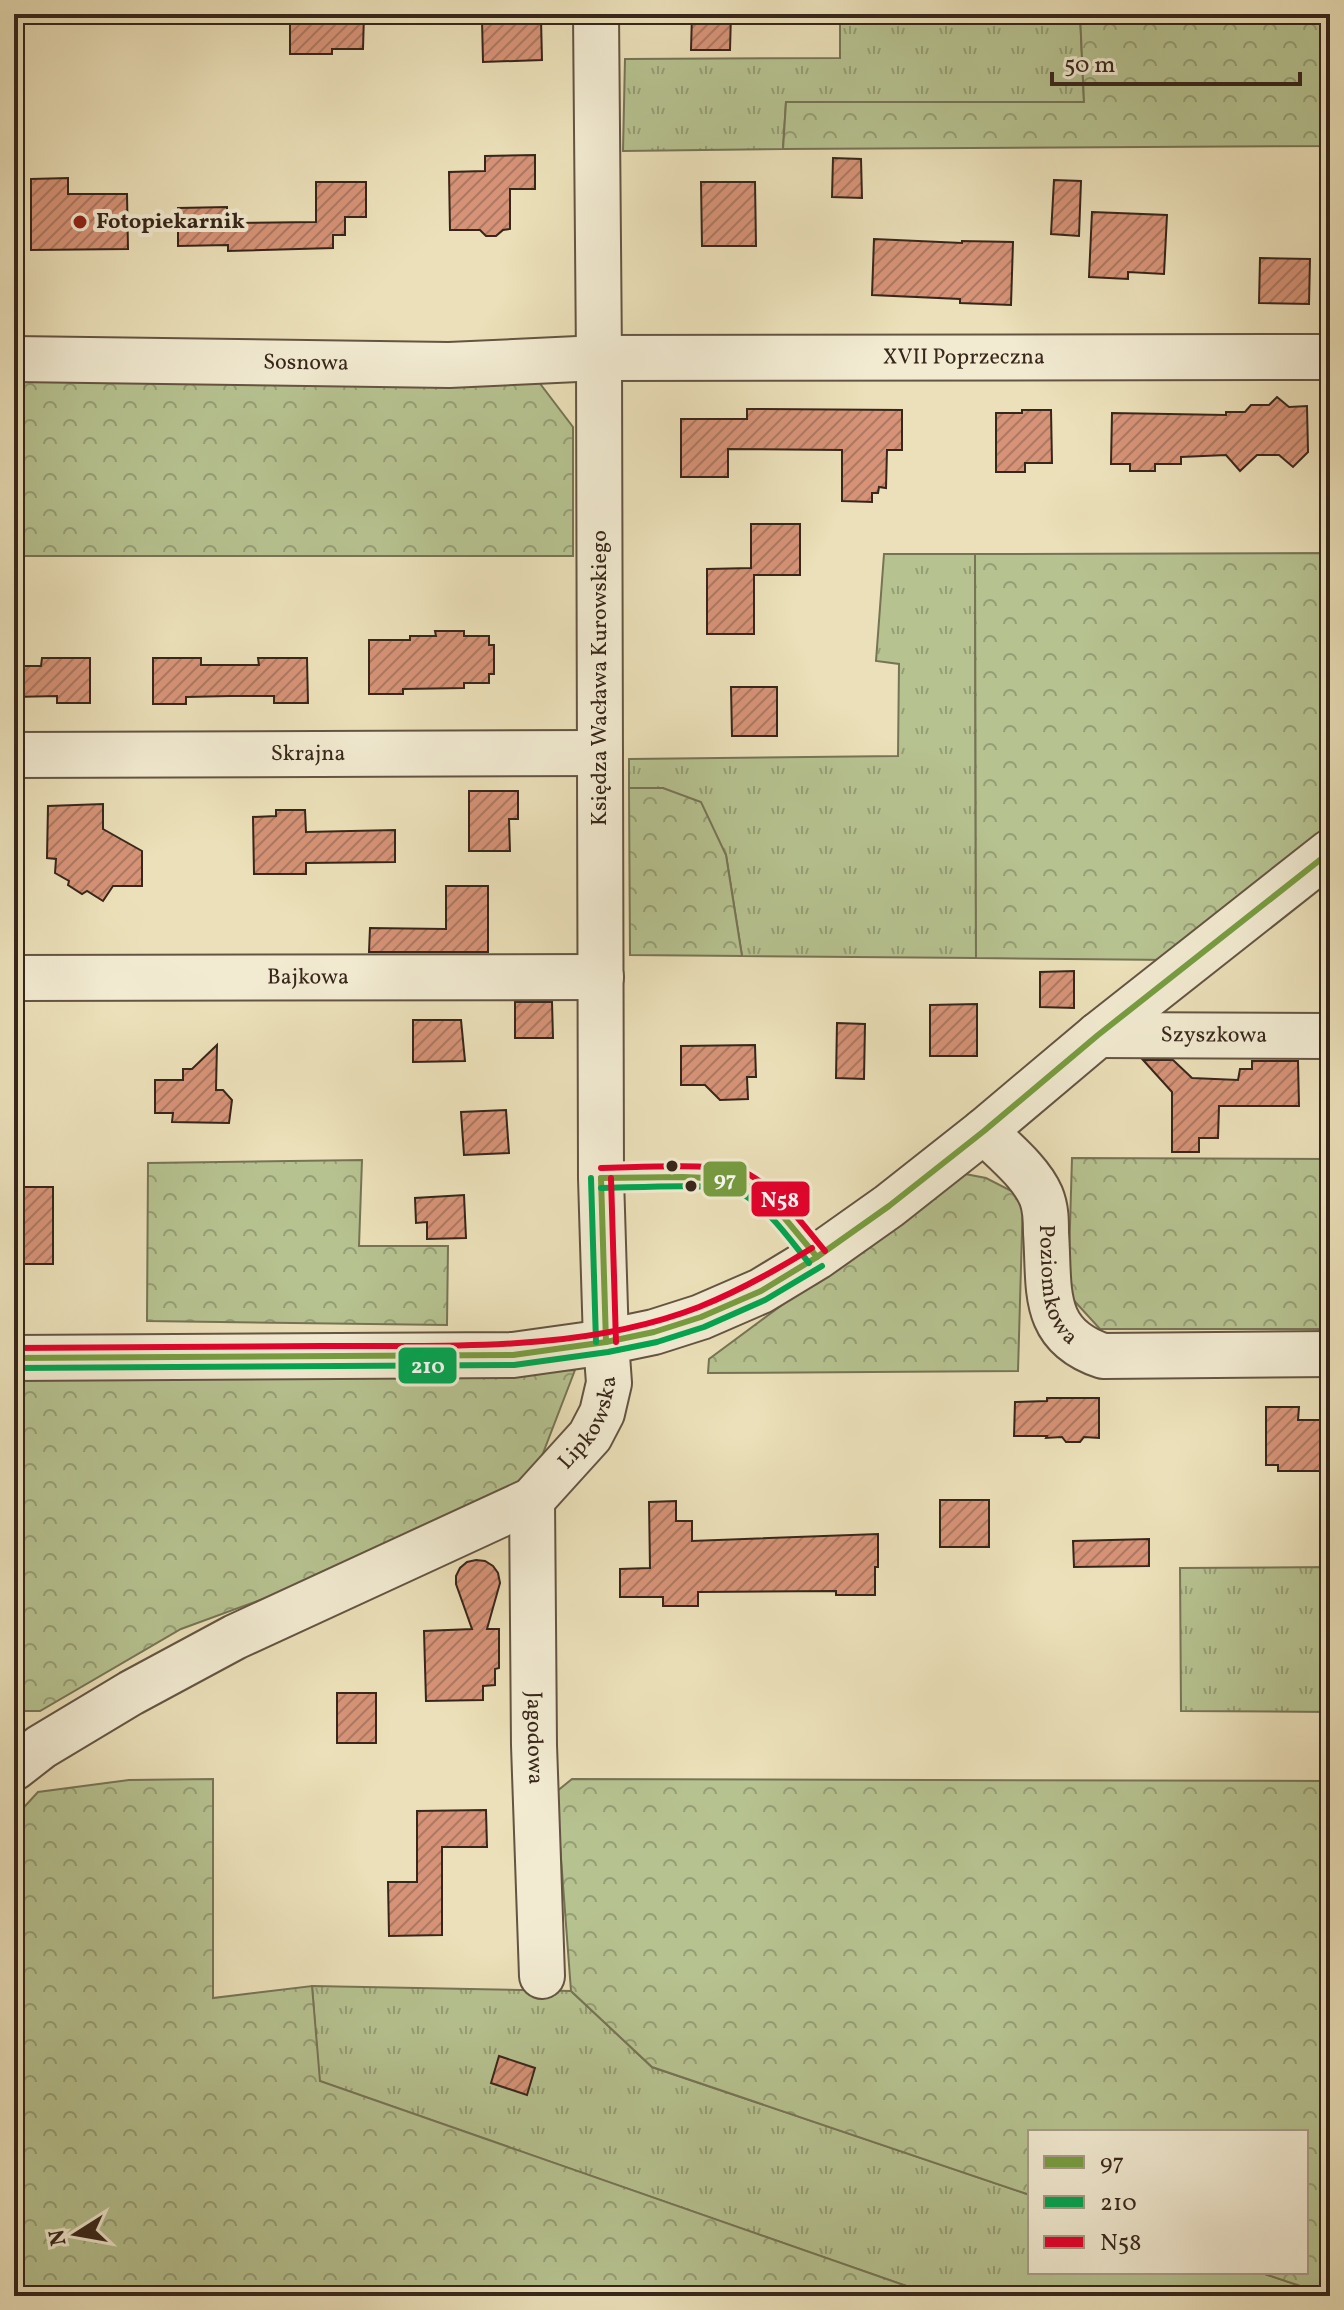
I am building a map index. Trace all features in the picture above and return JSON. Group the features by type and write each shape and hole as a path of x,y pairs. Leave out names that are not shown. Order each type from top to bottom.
{"street":[{"name":"Księdza Wacława Kurowskiego","path":"596,14 601,1178 606,1342"},
{"name":"XVII Poprzeczna","path":"599,358 1330,357"},
{"name":"Sosnowa","path":"14,359 449,365 599,358"},
{"name":"Skrajna","path":"14,755 600,753"},
{"name":"Lipkowska","path":"14,1768 41,1747 131,1693 235,1637 532,1500 590,1436 602,1413 609,1383 606,1342 654,1332 701,1317 761,1291 817,1257 889,1206 984,1131 1098,1035 1330,852"},
{"name":"Bajkowa","path":"14,978 601,977"},
{"name":"Szyszkowa","path":"1098,1035 1330,1036"},
{"name":"Poziomkowa","path":"984,1131 1029,1177 1041,1197 1054,1315 1072,1342 1083,1350 1103,1356 1330,1354"},
{"path":"14,1358 513,1355 606,1342"},
{"name":"Jagodowa","path":"532,1500 534,1745 542,1976"}],"green space":[{"path":"840,14 1080,14 1084,102 786,102 783,149 623,151 625,59 840,58"},
{"path":"1080,14 1330,14 1330,146 783,149 786,102 1084,102"},
{"path":"14,376 538,381 573,427 573,556 14,556"},
{"path":"1330,553 1330,835 1171,960 976,958 975,554"},
{"path":"884,554 975,554 976,958 742,956 726,855 663,788 629,788 629,759 898,756 899,664 876,661"},
{"path":"629,788 663,788 701,802 726,855 742,956 630,955"},
{"path":"1072,1158 1330,1159 1330,1329 1100,1329 1068,1294"},
{"path":"362,1160 359,1246 448,1246 447,1325 147,1321 148,1163"},
{"path":"960,1173 986,1178 1023,1197 1018,1371 708,1373 709,1359"},
{"path":"575,1370 535,1474 342,1570 181,1629 40,1711 14,1711 14,1373"},
{"path":"1330,1567 1330,1712 1181,1711 1180,1568"},
{"path":"213,1779 213,1998 312,1986 320,2081 935,2296 14,2296 14,1818 38,1792 129,1780"},
{"path":"572,1779 1330,1781 1330,2296 1265,2274 1308,2274 1308,2130 1028,2130 1028,2194 652,2067 571,1991 556,1792"},
{"path":"312,1986 571,1991 652,2067 1028,2194 1028,2274 1265,2274 1330,2296 935,2296 319,2081"}],"building":[{"path":"290,14 364,14 363,49 332,49 332,54 290,54"},
{"path":"692,14 731,14 730,50 691,50"},
{"path":"541,19 542,60 483,62 482,20"},
{"path":"535,155 535,189 510,189 510,229 496,236 486,236 480,230 450,230 449,172 485,171 485,156"},
{"path":"833,158 861,159 862,198 832,197"},
{"path":"68,178 68,194 127,194 128,249 31,250 31,179"},
{"path":"1054,180 1081,181 1079,236 1051,234"},
{"path":"316,182 366,182 366,217 345,217 345,235 333,235 333,248 228,251 228,245 178,246 178,208 227,207 227,223 316,222"},
{"path":"701,182 755,182 756,246 702,246"},
{"path":"1092,212 1167,215 1164,274 1128,272 1128,279 1089,277"},
{"path":"874,239 1013,242 1011,305 872,295"},
{"path":"1260,258 1310,259 1309,304 1259,303"},
{"path":"1277,397 1289,407 1307,406 1308,452 1293,467 1279,455 1257,455 1240,471 1226,455 1181,457 1181,464 1155,464 1155,471 1130,471 1130,464 1111,464 1112,413 1226,415 1226,412 1245,412 1251,405 1269,405"},
{"path":"747,409 902,410 902,450 887,450 886,488 879,487 878,493 872,493 872,502 842,501 842,450 728,449 728,477 681,477 681,419 747,419"},
{"path":"1022,410 1051,410 1052,463 1025,463 1025,472 996,472 996,413 1022,413"},
{"path":"751,524 800,524 800,575 754,575 754,634 707,634 707,569 751,568"},
{"path":"435,631 464,631 464,636 489,636 489,645 494,645 494,674 489,674 489,683 464,683 464,688 403,689 403,694 369,694 369,640 410,640 410,636 436,636"},
{"path":"42,658 90,658 90,703 57,703 57,696 14,697 14,666 41,666"},
{"path":"153,658 201,658 201,665 259,665 258,658 307,658 308,703 274,703 274,696 230,696 186,697 186,704 153,704"},
{"path":"731,687 777,687 777,736 732,736"},
{"path":"469,791 518,791 518,819 509,819 510,851 469,851"},
{"path":"103,804 103,829 142,851 142,886 113,886 103,901 87,891 82,894 68,885 69,881 55,873 56,859 47,858 48,806"},
{"path":"276,810 305,810 306,832 395,830 395,862 306,863 306,874 254,874 253,817 276,816"},
{"path":"446,886 488,886 488,952 369,952 370,928 446,929"},
{"path":"1074,971 1074,1008 1040,1007 1040,972"},
{"path":"515,1002 552,1002 553,1038 515,1038"},
{"path":"977,1004 977,1056 930,1056 930,1005"},
{"path":"413,1020 461,1020 465,1061 413,1062"},
{"path":"837,1023 865,1024 864,1079 836,1078"},
{"path":"217,1045 216,1090 223,1090 232,1100 229,1123 172,1122 173,1113 155,1113 155,1080 183,1080 183,1069 192,1069"},
{"path":"755,1045 756,1077 747,1077 748,1099 720,1100 705,1085 681,1085 681,1046"},
{"path":"1143,1060 1173,1060 1192,1078 1238,1080 1240,1069 1252,1069 1252,1061 1298,1061 1299,1106 1219,1106 1218,1138 1199,1138 1199,1152 1172,1152 1172,1092"},
{"path":"506,1110 509,1153 464,1155 461,1112"},
{"path":"14,1187 53,1187 53,1264 14,1264"},
{"path":"464,1195 466,1238 427,1239 427,1222 416,1223 415,1198"},
{"path":"1047,1398 1099,1398 1099,1438 1084,1437 1080,1442 1066,1442 1062,1437 1014,1436 1015,1402 1047,1401"},
{"path":"1266,1407 1299,1407 1298,1420 1329,1420 1329,1471 1278,1471 1278,1465 1266,1465"},
{"path":"940,1500 989,1500 989,1547 940,1547"},
{"path":"676,1501 676,1521 692,1521 692,1541 878,1534 875,1595 836,1595 836,1591 698,1592 698,1606 663,1606 663,1597 620,1597 620,1569 650,1568 649,1502"},
{"path":"1149,1539 1149,1566 1074,1567 1073,1541"},
{"path":"476,1560 493,1566 500,1583 487,1629 499,1629 499,1668 495,1669 495,1685 483,1686 483,1700 426,1701 424,1631 472,1629 456,1576 467,1562"},
{"path":"337,1693 376,1693 376,1743 337,1743"},
{"path":"486,1810 487,1847 442,1847 442,1935 389,1936 388,1882 417,1882 417,1811"},
{"path":"499,2056 535,2068 527,2095 491,2083"}],"transit line":[{"name":"97","path":"14,1358 513,1355 606,1342 654,1332 701,1317 761,1291 817,1257 889,1206 1098,1035 1330,852"},
{"name":"N58","path":"601,1168 701,1167 750,1175 781,1200 825,1251"},
{"name":"97","path":"601,1178 683,1177 731,1179 744,1183 777,1209 817,1257"},
{"name":"210","path":"591,1178 596,1342"},
{"name":"97","path":"601,1178 606,1342"},
{"name":"N58","path":"611,1178 616,1342"},
{"name":"210","path":"601,1188 694,1186 739,1192 768,1215 809,1263"},
{"name":"N58","path":"14,1348 465,1345 561,1339 654,1322 699,1307 757,1280 812,1248"},
{"name":"210","path":"14,1368 514,1365 608,1352 657,1342 704,1327 765,1300 822,1266"}],"place":[{"name":"Fotopiekarnik","path":"80,222"}]}
